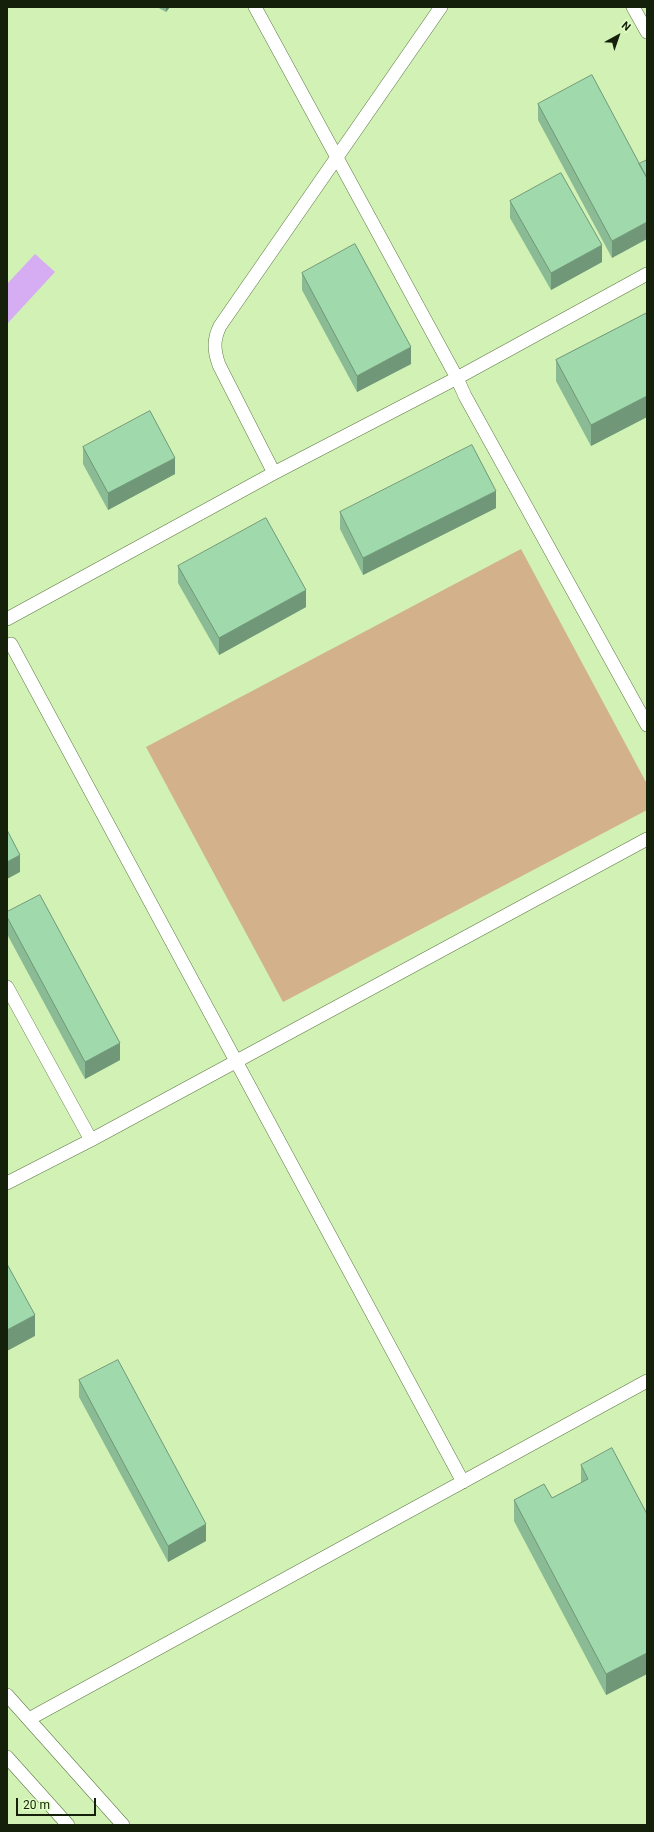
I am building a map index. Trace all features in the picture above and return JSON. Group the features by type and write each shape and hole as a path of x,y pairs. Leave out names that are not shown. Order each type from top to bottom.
{"lane":[{"path":"255,7 457,378 464,396 647,725"},
{"path":"274,473 219,365 215,354 216,334 220,326 441,7"},
{"path":"633,7 647,32"},
{"path":"7,619 274,473 457,378 647,274"},
{"path":"11,644 234,1061 463,1482"},
{"path":"7,1183 91,1140 234,1061 647,839"},
{"path":"7,987 91,1140"},
{"path":"29,1719 647,1381"},
{"path":"7,1695 123,1825"},
{"path":"7,1757 68,1825"}],"shaded area":[{"path":"35,254 55,272 7,324 7,284"},
{"path":"521,549 647,784 647,810 283,1002 146,747"}],"building":[{"path":"592,75 647,178 647,222 612,241 538,104"},
{"path":"647,160 647,178 639,164"},
{"path":"561,173 602,245 551,273 510,201"},
{"path":"355,244 411,347 357,376 302,273"},
{"path":"647,313 647,396 591,425 556,360"},
{"path":"150,411 175,458 108,493 83,447"},
{"path":"472,445 496,491 363,558 340,512"},
{"path":"266,518 306,590 219,638 178,566"},
{"path":"7,830 20,855 7,862"},
{"path":"40,895 120,1043 85,1062 7,917 7,912"},
{"path":"7,1264 35,1315 7,1330"},
{"path":"118,1360 206,1524 168,1546 79,1380"},
{"path":"612,1448 647,1514 647,1653 606,1674 514,1500 544,1484 552,1498 588,1479 581,1465"}]}
